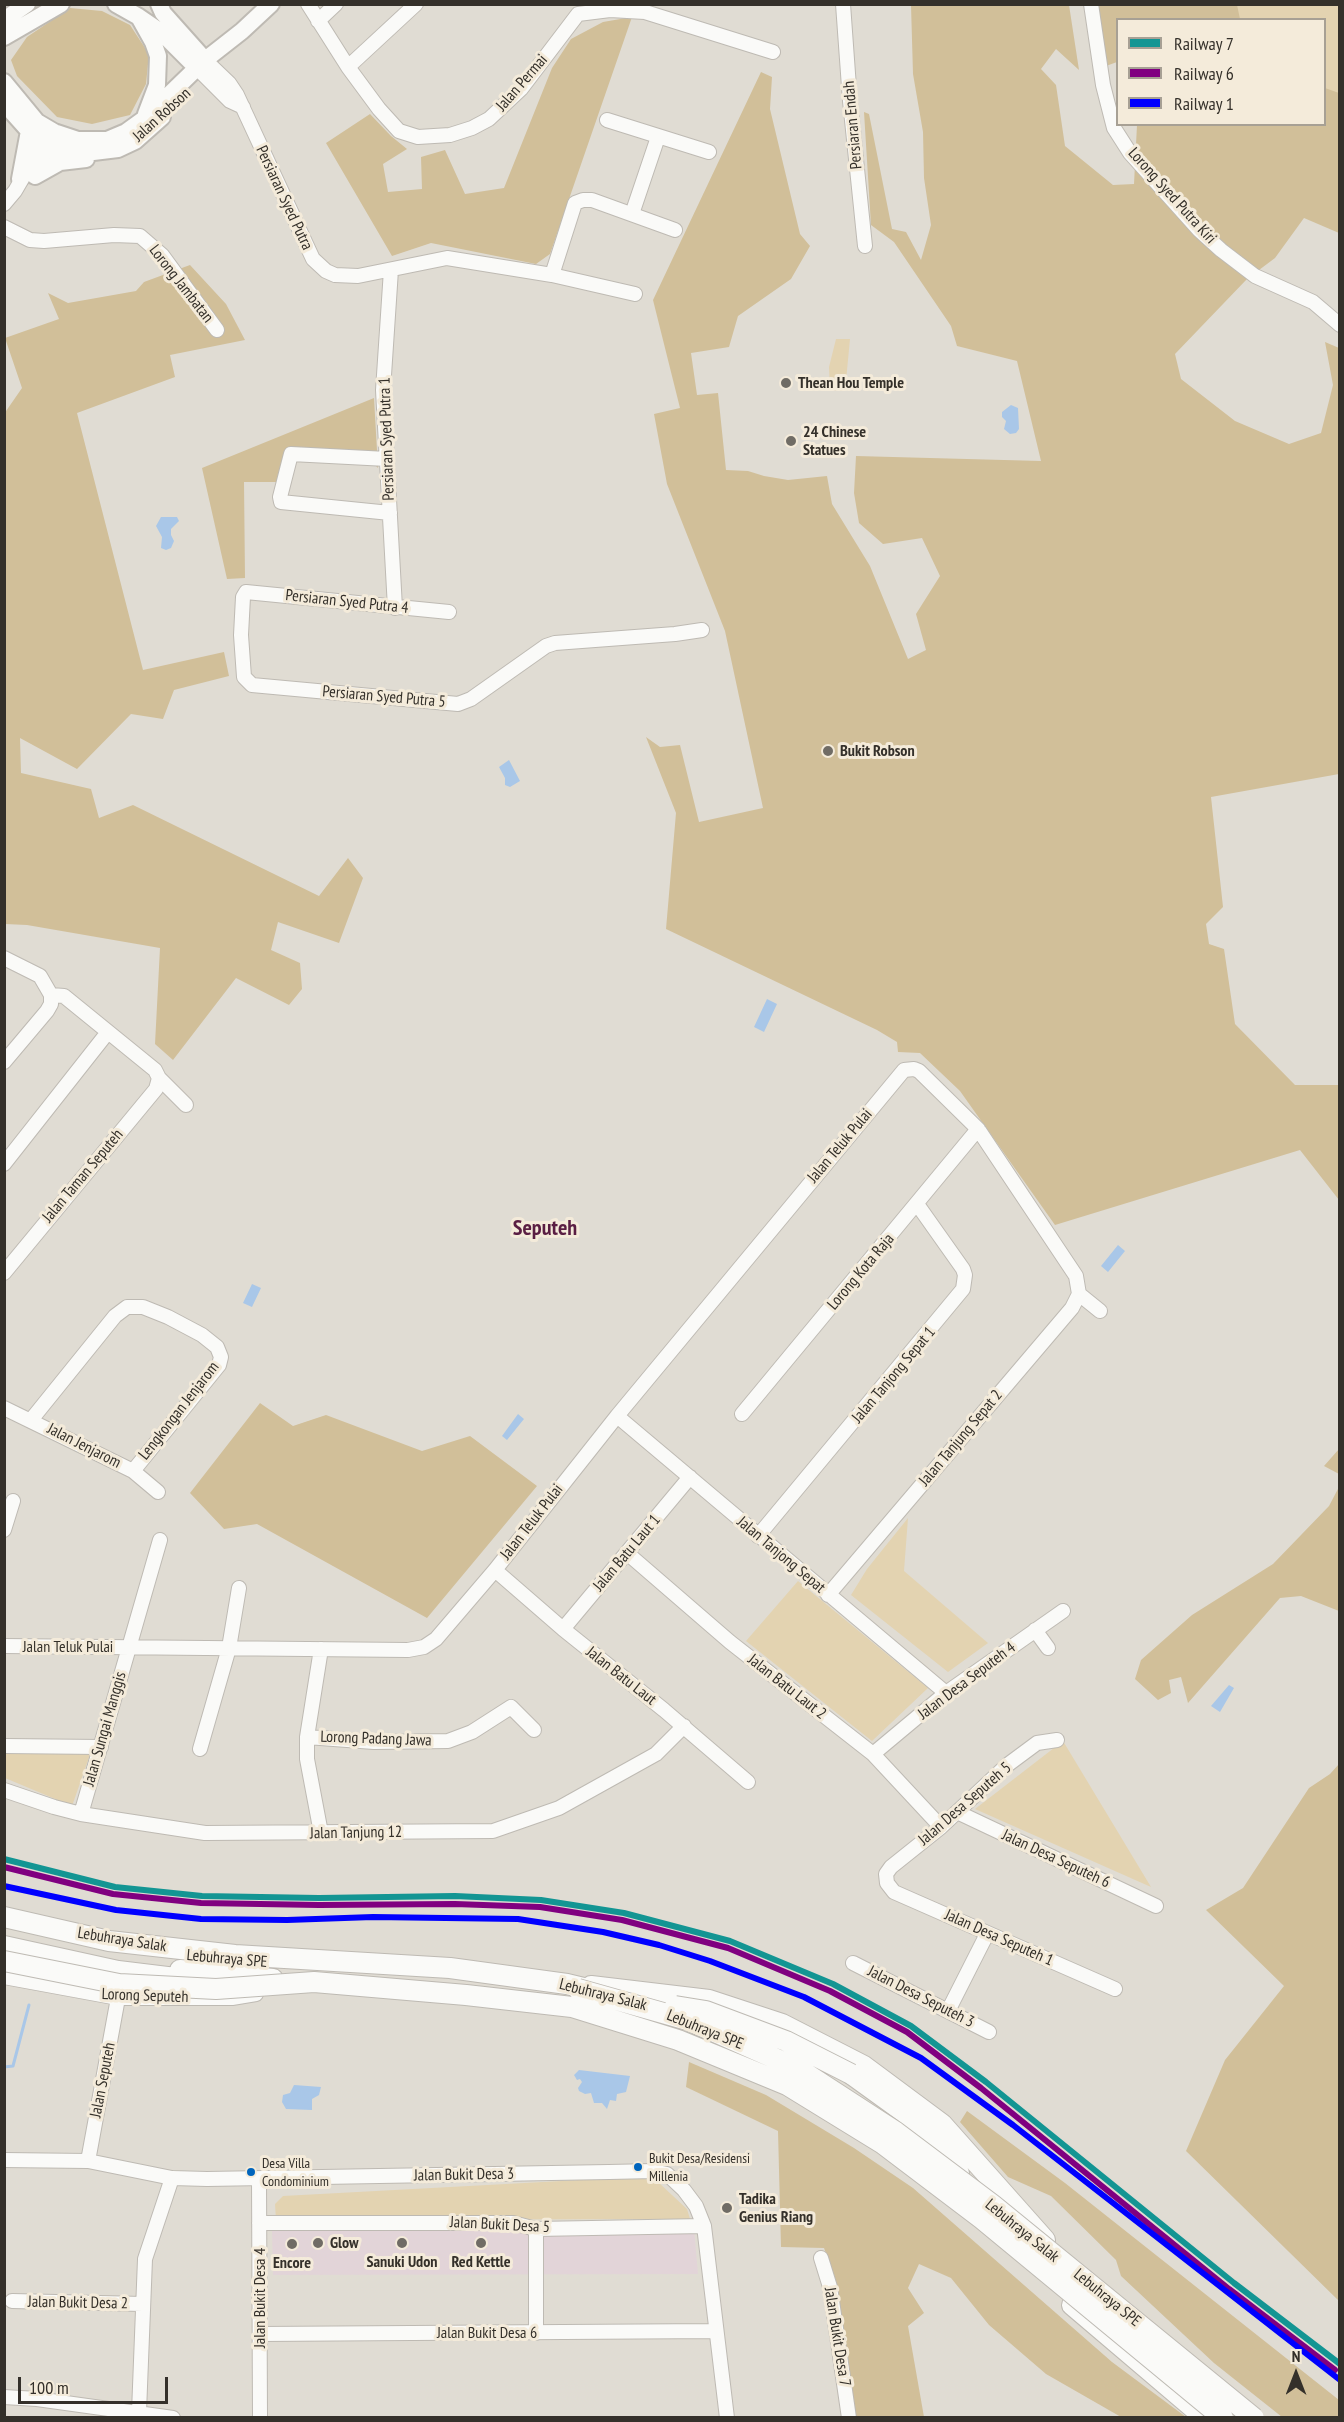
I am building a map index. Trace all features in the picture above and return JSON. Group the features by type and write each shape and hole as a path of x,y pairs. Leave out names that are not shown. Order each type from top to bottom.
{"highway":[{"name":"Lebuhraya Salak","path":"4,1917 109,1941 235,1955 450,1968 572,1986 685,2017 784,2061 834,2087 882,2119 1255,2418"},
{"name":"Lebuhraya SPE","path":"4,1923 143,1950 234,1962 479,1975 572,1986 688,2020 799,2069 896,2132 993,2205 1255,2418"},
{"name":"Lebuhraya SPE","path":"4,1936 152,1968 466,1995 572,2007 678,2040 787,2085 883,2144 981,2218 1223,2418"},
{"name":"Lebuhraya Salak","path":"4,1946 118,1971 287,1987 441,1990 566,2007 679,2037 738,2060 819,2102 874,2140 1205,2418"},
{"path":"4,1961 119,1984 216,1989 314,1982"},
{"path":"572,1986 709,2000 782,2024 864,2066 942,2124 1066,2265"},
{"path":"572,1986 706,2011 786,2041 851,2074 905,2112 980,2197"}],"main road":[{"path":"4,20 27,4"},
{"path":"4,37 61,4"},
{"path":"116,4 161,32 205,68"},
{"path":"159,4 163,13 205,68"},
{"name":"Jalan Robson","path":"7,108 33,126 50,143 85,153 118,149 145,132 205,68 225,43 242,31 271,4"},
{"path":"140,17 158,56 159,73 144,119"},
{"name":"Jalan Robson","path":"4,82 33,126 78,140 108,140 126,132 144,119 205,68 231,50 242,31"},
{"path":"182,35 201,42 225,43"},
{"path":"14,191 33,126"},
{"path":"50,143 78,140"},
{"path":"14,191 60,162 105,156 118,149"}],"street":[{"name":"Jalan Permai","path":"308,4 348,67 379,109 399,131 418,137 450,135 472,129 489,119 521,88 577,9 646,8 773,52"},
{"path":"318,21 336,4"},
{"path":"348,67 416,4"},
{"name":"Persiaran Endah","path":"843,4 865,246"},
{"name":"Lorong Syed Putra Kiri","path":"1091,4 1103,85 1114,128 1130,153 1221,250 1255,276 1313,303 1340,326"},
{"name":"Persiaran Syed Putra","path":"205,68 230,101 243,107 313,259 319,267 335,275 344,276 391,270 447,258 552,275 635,294"},
{"path":"607,120 709,152"},
{"path":"632,214 658,137"},
{"path":"14,191 50,143"},
{"path":"552,275 575,203 583,200 592,200 675,230"},
{"name":"Lorong Jambatan","path":"4,227 30,240 44,241 114,235 140,236 162,255 217,330"},
{"name":"Persiaran Syed Putra 1","path":"391,270 383,390 395,608"},
{"path":"387,459 291,454 280,497 281,502 390,513"},
{"name":"Persiaran Syed Putra 4","path":"246,592 449,612"},
{"name":"Persiaran Syed Putra 5","path":"246,592 243,597 241,636 244,677 252,686 437,702 464,703 546,646 555,643 702,630"},
{"path":"4,958 40,976 51,995 51,1004 4,1062"},
{"path":"51,995 64,996 155,1070 159,1078 186,1104"},
{"path":"4,1164 108,1032"},
{"name":"Jalan Teluk Pulai","path":"4,1646 408,1650 424,1647 436,1639 495,1570 617,1416 903,1070 919,1071 978,1129"},
{"name":"Jalan Taman Seputeh","path":"4,1274 156,1089 159,1078"},
{"path":"978,1129 1076,1275 1079,1294 1100,1311"},
{"name":"Lorong Kota Raja","path":"742,1414 978,1129"},
{"name":"Jalan Tanjong Sepat 1","path":"758,1536 963,1289 965,1275 963,1269 917,1204"},
{"name":"Jalan Tanjung Sepat 2","path":"828,1594 1072,1308 1079,1294"},
{"name":"Lengkongan Jenjarom","path":"31,1420 115,1316 127,1307 143,1308 168,1317 202,1335 217,1347 221,1357 219,1365 133,1471"},
{"name":"Jalan Jenjarom","path":"4,1408 133,1471 158,1492"},
{"name":"Jalan Tanjong Sepat","path":"617,1416 946,1693"},
{"name":"Jalan Batu Laut 1","path":"563,1629 690,1477"},
{"path":"4,1530 13,1502"},
{"name":"Jalan Sungai Manggis","path":"81,1814 160,1540"},
{"name":"Jalan Batu Laut 2","path":"627,1553 730,1642 873,1754 940,1827"},
{"name":"Jalan Batu Laut","path":"495,1570 563,1629 684,1726 748,1782"},
{"path":"200,1749 229,1648 239,1588"},
{"name":"Jalan Desa Seputeh 4","path":"873,1754 946,1693 1063,1611"},
{"path":"1035,1630 1048,1648"},
{"path":"321,1649 307,1737 307,1759 321,1833"},
{"name":"Lorong Padang Jawa","path":"307,1737 374,1742 448,1741 472,1732 511,1707 534,1730"},
{"name":"Jalan Tanjung 12","path":"4,1790 81,1814 205,1833 481,1832 506,1828 559,1808 656,1754 684,1726"},
{"name":"Jalan Desa Seputeh 5","path":"887,1883 886,1874 891,1867 940,1827 1006,1766 1037,1743 1057,1740"},
{"path":"4,1746 101,1747"},
{"name":"Jalan Desa Seputeh 6","path":"957,1812 1156,1906"},
{"name":"Jalan Desa Seputeh 1","path":"887,1883 894,1892 1115,1989"},
{"path":"948,2011 987,1934"},
{"name":"Jalan Desa Seputeh 3","path":"853,1963 989,2032"},
{"name":"Lorong Seputeh","path":"4,1977 118,1998 232,1998 287,1987"},
{"name":"Jalan Seputeh","path":"88,2161 118,1998"},
{"name":"Jalan Bukit Desa 3","path":"4,2160 88,2161 172,2178 260,2179 653,2171 667,2174 684,2190 696,2206 704,2226 727,2418"},
{"path":"139,2412 145,2259 172,2178"},
{"name":"Jalan Bukit Desa 4","path":"260,2179 260,2418"},
{"name":"Jalan Bukit Desa 5","path":"260,2223 513,2223 536,2229 704,2226"},
{"path":"536,2229 536,2333"},
{"name":"Jalan Bukit Desa 7","path":"821,2258 830,2287 849,2418"},
{"name":"Jalan Bukit Desa 2","path":"12,2301 143,2304"},
{"name":"Jalan Bukit Desa 6","path":"260,2334 715,2331"},
{"path":"4,2397 173,2418"}],"shaded area":[{"path":"911,5 1069,5 1079,70 1056,49 1041,69 1056,85 1065,146 1113,185 1134,184 1137,126 1326,126 1326,88 1339,93 1339,233 1304,218 1275,258 1247,279 1175,354 1181,379 1235,421 1289,444 1321,433 1333,385 1325,342 1339,348 1339,774 1211,797 1223,907 1206,924 1209,944 1224,949 1235,1024 1295,1085 1339,1085 1339,1200 1300,1150 1055,1225 960,1091 920,1053 898,1052 897,1042 877,1030 666,929 676,813 646,737 660,747 680,745 699,822 763,808 725,631 667,484 654,414 680,408 653,300 761,72 772,77 770,109 800,234 810,246 791,279 738,316 729,347 691,353 697,395 718,393 726,470 748,471 788,480 827,476 832,504 870,566 908,659 926,650 916,614 940,576 922,538 883,544 859,523 854,493 856,456 1041,461 1017,361 957,346 951,326 894,242 871,225 864,112 869,114 892,229 906,232 921,260 931,225 924,178 923,132 913,74"},
{"path":"1093,5 1237,5 1240,18 1116,18 1116,62 1106,66"},
{"path":"1212,5 1339,5 1339,185 1324,126 1326,18 1217,18"},
{"path":"70,8 102,11 130,25 149,54 146,84 130,115 92,124 57,117 17,76 11,60 27,37"},
{"path":"632,17 550,254 536,264 431,243 392,256 326,143 370,114 407,149 383,164 388,192 422,189 421,157 445,150 465,194 504,188 552,68 571,39 603,22"},
{"path":"190,265 226,304 245,340 170,355 175,377 77,413 143,670 224,652 229,676 174,690 163,719 131,714 77,769 20,738 21,773 91,789 99,818 133,805 319,896 348,858 363,878 339,943 278,922 271,950 300,963 302,989 289,1005 236,978 173,1060 155,1044 160,948 27,925 5,924 4,414 22,388 5,338 59,319 48,293 68,303 136,291 144,282"},
{"path":"836,339 850,339 845,391 830,390 829,367"},
{"path":"374,398 378,468 365,455 285,452 283,482 244,482 245,578 227,579 202,468"},
{"path":"260,1403 293,1426 326,1415 422,1451 470,1436 537,1486 427,1618 257,1524 224,1529 190,1493"},
{"path":"1339,1449 1339,1474 1324,1466"},
{"path":"1339,1487 1339,1611 1301,1596 1280,1598 1188,1703 1181,1677 1169,1680 1171,1693 1158,1700 1135,1679 1141,1660 1192,1615 1273,1564 1329,1506"},
{"path":"908,1518 904,1571 988,1643 948,1672 851,1595 867,1569"},
{"path":"798,1581 928,1688 872,1741 746,1641"},
{"path":"1063,1741 1151,1887 975,1809"},
{"path":"92,1749 72,1806 5,1778 4,1752"},
{"path":"1339,1764 1339,2301 1186,2151 1225,2060 1284,1986 1206,1910 1243,1888 1309,1788 1330,1774"},
{"path":"689,2062 766,2095 854,2148 913,2188 1112,2362 1186,2417 1121,2417 1046,2374 989,2325 951,2278 919,2264 908,2288 924,2313 908,2326 924,2417 856,2417 836,2281 824,2248 781,2247 778,2131 686,2087"},
{"path":"967,2111 1065,2183 1339,2400 1339,2417 1282,2417 1214,2363 1121,2276 1116,2260 1051,2196 1008,2177 960,2122"},
{"path":"636,2177 658,2182 687,2209 690,2219 276,2220 275,2204 283,2196"},
{"path":"694,2229 698,2274 273,2275 272,2230"}],"water":[{"path":"1011,405 1018,408 1019,429 1016,433 1010,434 1004,429 1006,421 1002,417 1002,412"},
{"path":"161,517 177,517 179,521 171,529 174,541 171,548 166,550 161,548 162,537 156,526"},
{"path":"509,760 520,781 510,787 505,785 505,778 499,767"},
{"path":"767,999 777,1004 764,1032 754,1027"},
{"path":"1118,1245 1125,1251 1108,1272 1101,1266"},
{"path":"252,1284 261,1288 252,1307 243,1303"},
{"path":"518,1414 524,1419 507,1440 502,1436"},
{"path":"1229,1685 1234,1688 1220,1712 1211,1706"},
{"path":"579,2070 630,2076 626,2092 617,2094 616,2101 610,2100 607,2109 602,2103 594,2103 591,2093 585,2094 579,2091 578,2088 582,2082 574,2075"},
{"path":"294,2085 321,2087 319,2095 312,2099 312,2110 286,2109 282,2102 283,2095 290,2093"}],"waterway":[{"path":"4,2067 13,2066 29,2005"}],"rail line":[{"name":"7","path":"4,1859 115,1887 202,1896 319,1898 455,1896 541,1900 624,1913 730,1941 833,1984 911,2026 986,2082 1234,2283 1340,2364"},
{"name":"6","path":"4,1867 113,1894 201,1903 455,1904 540,1907 622,1920 728,1948 830,1991 907,2032 981,2088 1229,2289 1335,2370"},
{"name":"1","path":"4,1886 116,1910 201,1919 287,1920 373,1917 518,1919 603,1932 659,1945 710,1961 804,1997 921,2058 1013,2125 1340,2380"}],"place":[{"name":"Thean Hou Temple","path":"786,383"},
{"name":"24 Chinese Statues","path":"791,441"},
{"name":"Bukit Robson","path":"828,751"},
{"name":"Bukit Desa/Residensi Millenia","path":"638,2167"},
{"name":"Desa Villa Condominium","path":"251,2172"},
{"name":"Tadika Genius Riang","path":"727,2208"},
{"name":"Glow","path":"318,2243"},
{"name":"Sanuki Udon","path":"402,2243"},
{"name":"Red Kettle","path":"481,2243"},
{"name":"Encore","path":"292,2244"}],"district":[{"name":"Seputeh","path":"545,1229"}]}
